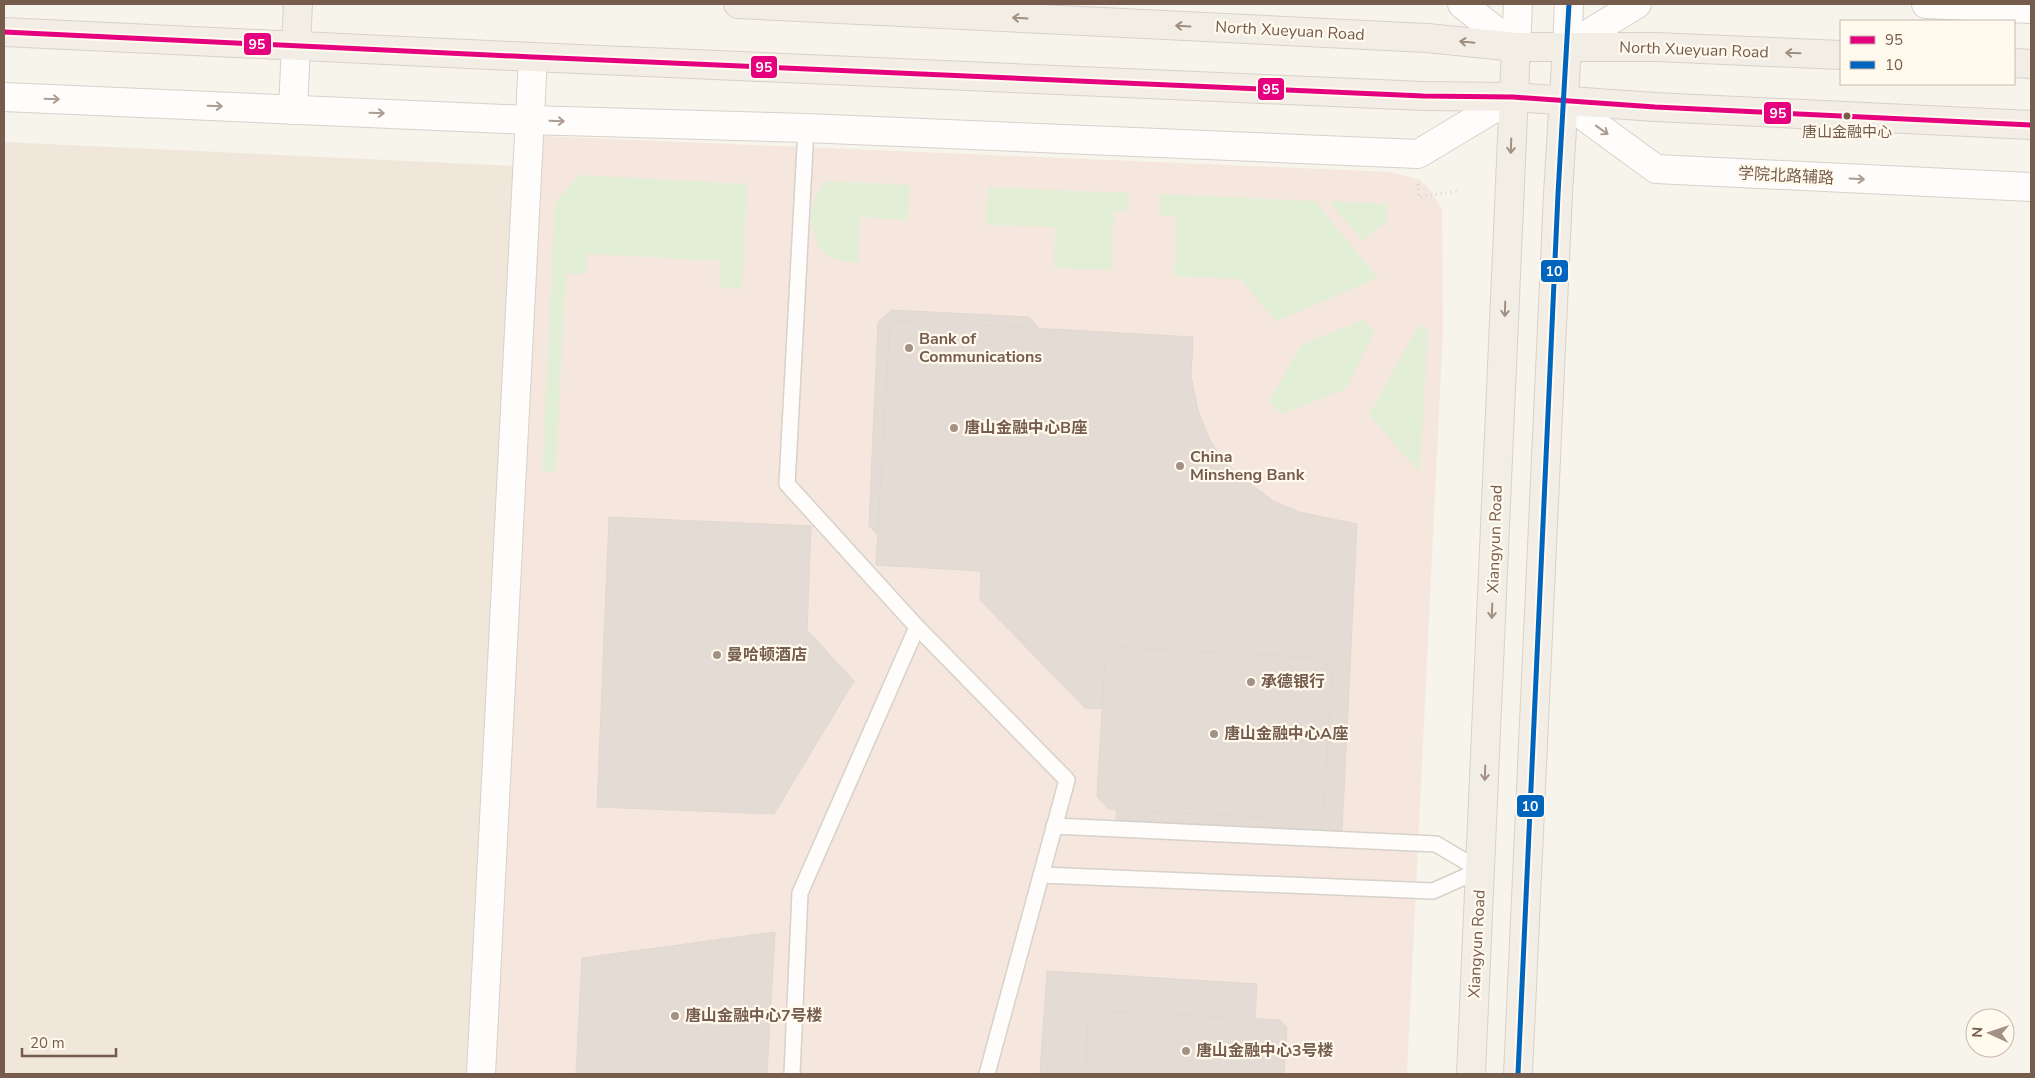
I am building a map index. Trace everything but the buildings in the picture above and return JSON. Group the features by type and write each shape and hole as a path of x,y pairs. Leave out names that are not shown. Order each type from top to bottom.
{"main road":[{"path":"296,45 298,4"},
{"name":"North Xueyuan Road","path":"738,4 1427,38 1516,48 1656,47 1840,55"},
{"path":"4,32 533,57 1403,95 1514,98 2031,126"},
{"path":"1518,1074 1567,47"},
{"name":"Xiangyun Road","path":"1471,1074 1516,48"},
{"path":"2015,63 2031,64"}],"street":[{"path":"1462,4 1516,48"},
{"name":"Xiangyun Road","path":"1516,48 1518,4"},
{"path":"1567,47 1569,4"},
{"path":"1567,47 1637,4"},
{"path":"1926,4 1980,14 2031,9"},
{"path":"293,110 296,45"},
{"path":"481,1074 533,57"},
{"path":"4,97 530,120 806,128 1418,154 1514,98"},
{"name":"学院北路辅路","path":"1563,101 1656,169 2031,188"}],"lane":[{"path":"806,128 787,484 917,627 1067,780 987,1074"},
{"path":"792,1074 800,893 917,627"},
{"path":"1054,826 1436,844 1480,870"},
{"path":"1041,875 1433,891 1480,870"}],"path":[{"path":"1419,197 1457,191"}],"shaded area":[{"path":"518,135 1391,172 1420,180 1431,191 1442,210 1443,330 1407,1074 467,1074"},
{"path":"4,142 516,166 467,1074 4,1074"}],"green space":[{"path":"579,175 747,184 742,289 719,288 720,261 587,254 586,274 566,274 556,472 542,471 555,203"},
{"path":"825,181 910,185 908,220 860,217 858,263 838,260 824,254 813,232 811,217 817,194"},
{"path":"988,187 1129,193 1128,211 1114,211 1111,270 1054,268 1055,227 986,225"},
{"path":"1160,194 1315,201 1378,278 1276,321 1240,279 1174,276 1177,216 1160,215"},
{"path":"1329,201 1388,204 1386,222 1363,241"},
{"path":"1363,320 1375,331 1346,389 1281,414 1270,401 1301,345"},
{"path":"1419,324 1428,330 1420,473 1369,415"}],"transit line":[{"name":"10","path":"1518,1074 1558,194 1569,4"},
{"name":"95","path":"4,32 1423,96 1513,97 1655,107 2031,125"}],"place":[{"name":"唐山金融中心","path":"1847,116"},
{"name":"Bank of Communications","path":"909,348"},
{"name":"唐山金融中心B座","path":"954,428"},
{"name":"China Minsheng Bank","path":"1180,466"},
{"name":"曼哈顿酒店","path":"717,655"},
{"name":"承德银行","path":"1251,682"},
{"name":"唐山金融中心A座","path":"1214,734"},
{"name":"唐山金融中心7号楼","path":"675,1016"},
{"name":"唐山金融中心3号楼","path":"1186,1051"}]}
